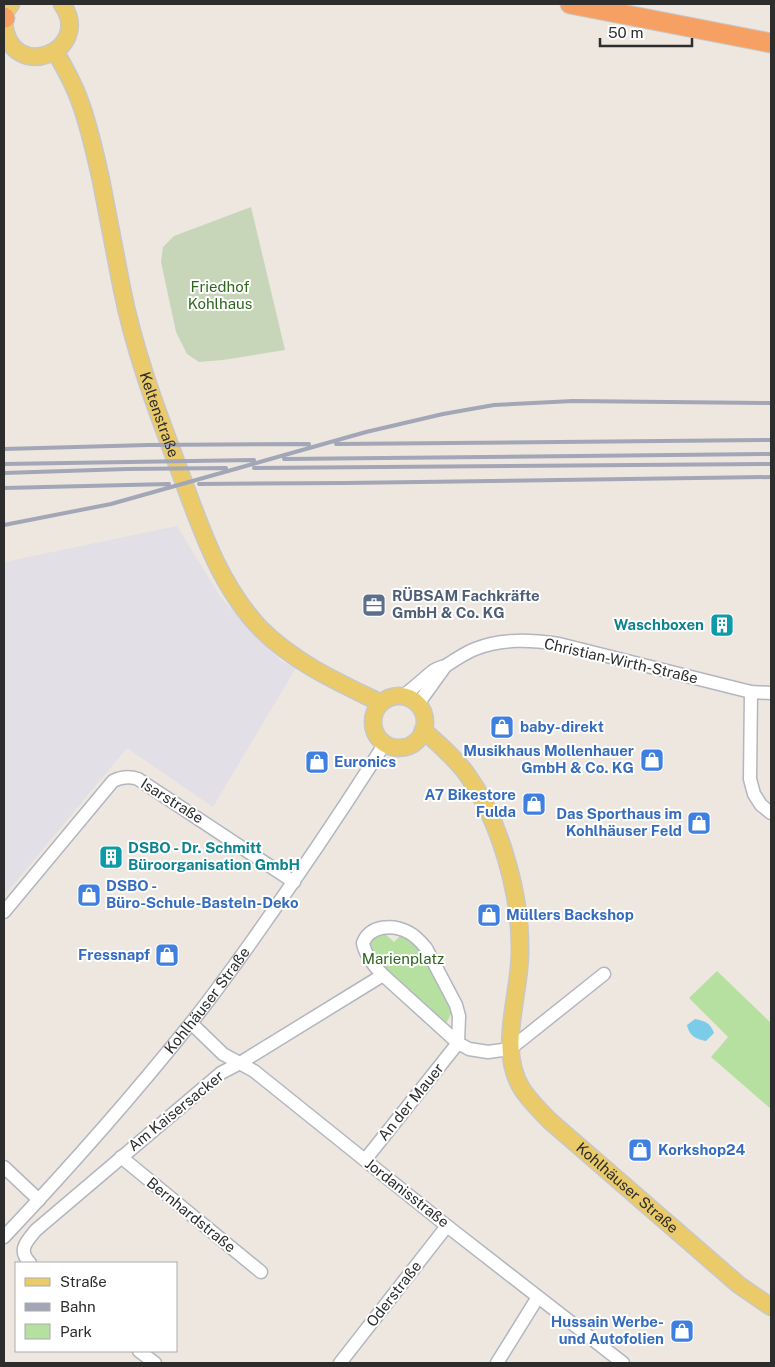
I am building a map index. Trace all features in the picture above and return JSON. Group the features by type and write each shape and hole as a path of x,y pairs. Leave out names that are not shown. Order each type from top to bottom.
{"highway":[{"path":"570,4 771,43"}],"main road":[{"path":"5,17 5,34 10,44 27,56 46,56 63,44 68,35 68,14 62,4"},
{"name":"Keltenstraße","path":"55,51 72,83 87,123 125,302 142,370 216,564 236,598 261,629 279,645 297,659 339,683 380,703"},
{"path":"394,696 403,696 418,704 424,717 424,724 420,736 410,745 397,747 385,743 377,735 373,724 374,713 380,703 394,696"},
{"name":"Kohlhäuser Straße","path":"423,730 457,762 476,788 498,834 504,853 517,909 520,939 518,981 510,1049 515,1074 522,1088 545,1116 739,1285 771,1308"}],"street":[{"name":"Christian-Wirth-Straße","path":"403,696 435,670 446,666 475,649 509,641 540,641 559,644 751,692 771,693"},
{"name":"Christian-Wirth-Straße","path":"418,704 446,666"},
{"path":"751,692 750,779 754,794 761,805 771,813"},
{"name":"Kohlhäuser Straße","path":"4,1237 132,1094 218,988 294,882 385,743"},
{"name":"Isarstraße","path":"4,912 113,781 131,776 294,882"},
{"path":"458,1043 459,1016 456,1005 426,948 408,932 395,928 378,928 368,934 364,938 363,943 373,964 458,1043 469,1049 488,1052 510,1049 604,974"},
{"name":"Am Kaisersacker","path":"29,1261 24,1250 25,1244 36,1230 221,1073 383,975"},
{"name":"Jordanisstraße","path":"191,1023 223,1054 254,1071 447,1226 623,1363"},
{"name":"An der Mauer","path":"365,1160 458,1043"},
{"name":"Bernhardstraße","path":"121,1157 261,1272"},
{"path":"4,1167 39,1200"},
{"name":"Oderstraße","path":"340,1363 447,1226"},
{"path":"497,1363 538,1297"},
{"path":"140,1352 155,1363"}],"shaded area":[{"path":"177,526 222,599 281,661 296,668 213,807 127,748 4,896 4,562"}],"green space":[{"name":"Friedhof Kohlhaus","path":"251,207 285,350 199,362 187,354 176,332 161,262 163,247 174,236"},
{"name":"Marienplatz","path":"377,933 384,933 394,942 402,934 418,947 452,1012 446,1024 374,957 367,945"},
{"path":"717,971 771,1023 771,1109 711,1057 728,1037 689,998"}],"water":[{"path":"695,1019 707,1023 714,1033 706,1041 696,1038 689,1032 687,1025"}],"railway":[{"path":"4,525 111,504 366,432 443,414 494,405 573,401 771,403"},
{"path":"336,444 771,440"},
{"path":"4,449 148,445 309,444"},
{"path":"284,459 771,454"},
{"path":"4,464 254,460"},
{"path":"254,468 771,464"},
{"path":"4,473 226,468"},
{"path":"199,484 771,477"},
{"path":"4,488 169,484"}],"place":[{"name":"RÜBSAM Fachkräfte GmbH & Co. KG","path":"374,605"},
{"name":"Waschboxen","path":"722,625"},
{"name":"baby-direkt","path":"502,727"},
{"name":"Musikhaus Mollenhauer GmbH & Co. KG","path":"652,760"},
{"name":"Euronics","path":"317,762"},
{"name":"A7 Bikestore Fulda","path":"534,804"},
{"name":"Das Sporthaus im Kohlhäuser Feld","path":"699,823"},
{"name":"DSBO - Dr. Schmitt Büroorganisation GmbH","path":"111,857"},
{"name":"DSBO - Büro-Schule-Basteln-Deko","path":"89,895"},
{"name":"Müllers Backshop","path":"489,915"},
{"name":"Fressnapf","path":"167,955"},
{"name":"Korkshop24","path":"640,1150"},
{"name":"Hussain Werbe- und Autofolien","path":"682,1331"}]}
